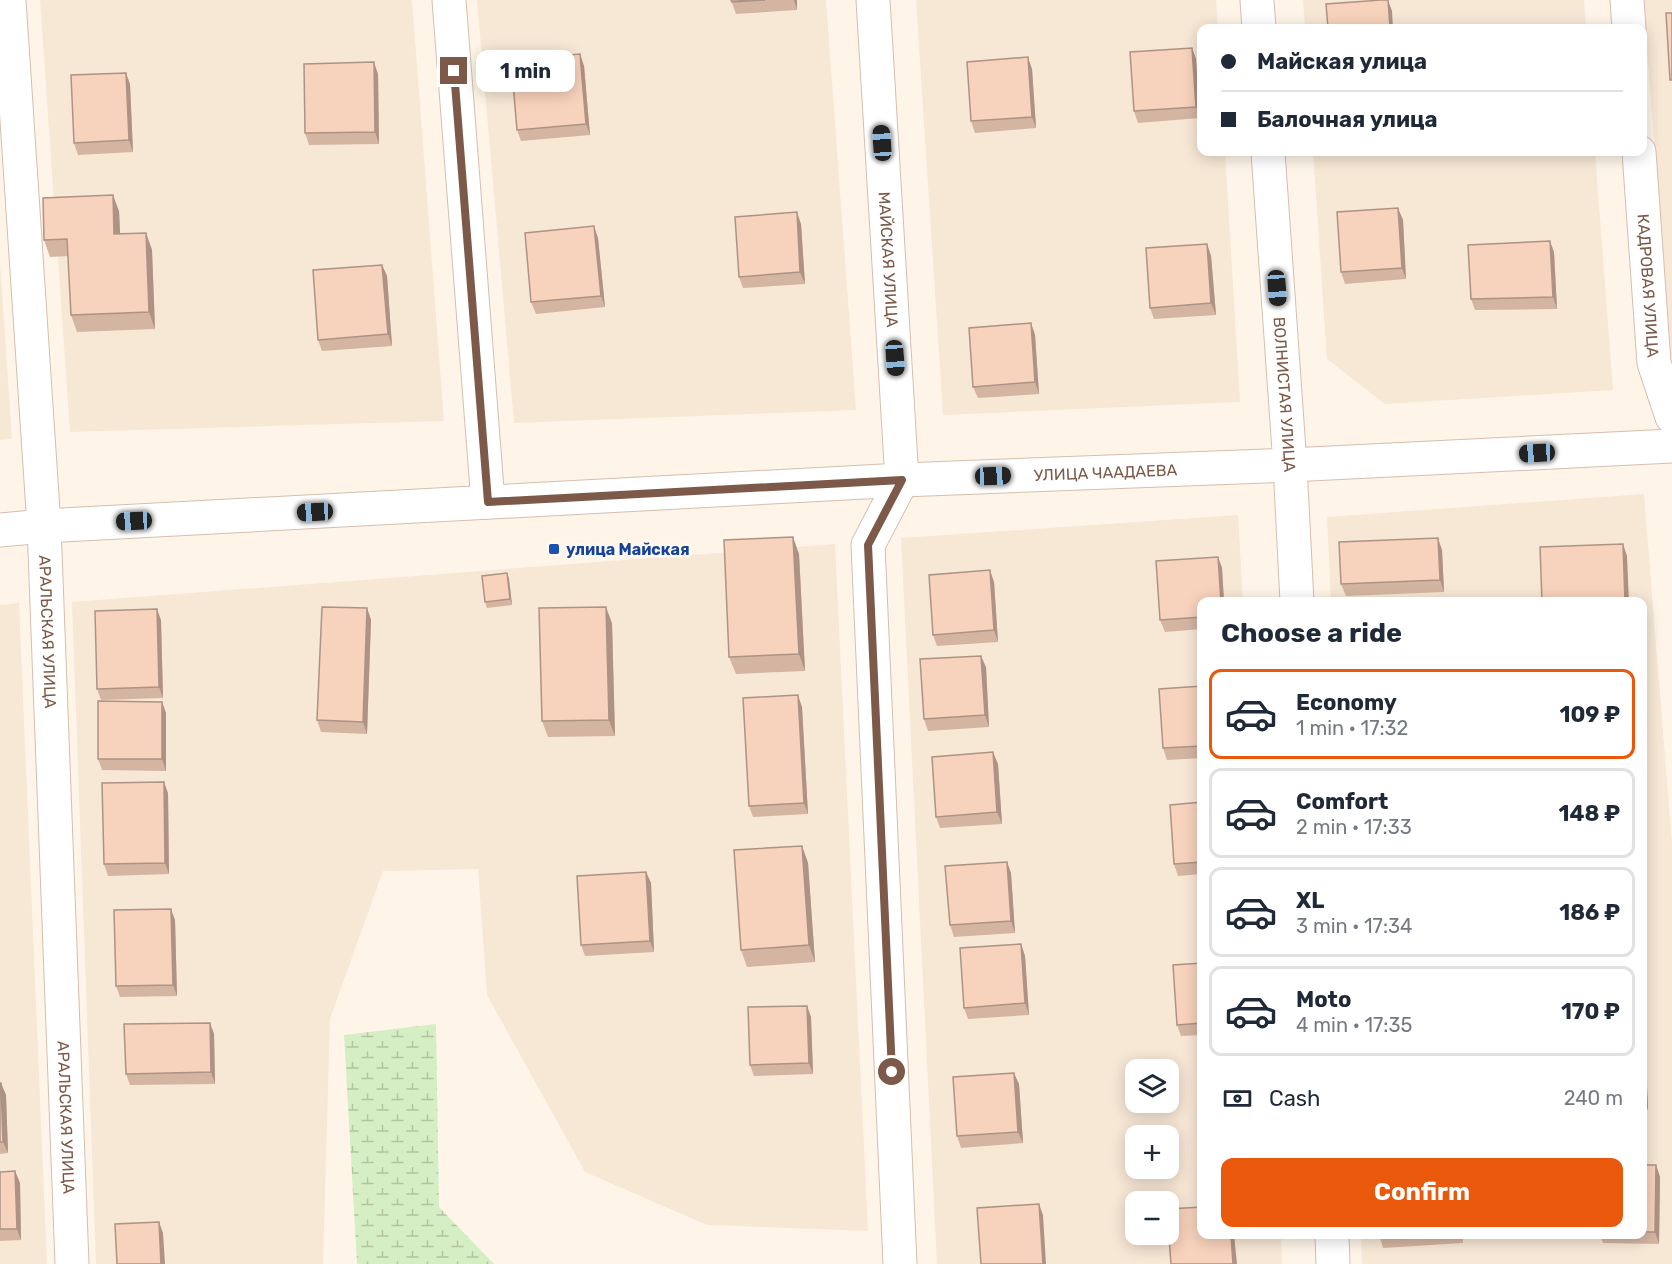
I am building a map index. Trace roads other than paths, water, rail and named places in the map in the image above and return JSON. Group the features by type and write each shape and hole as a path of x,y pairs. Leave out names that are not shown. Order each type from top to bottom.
{"street":[{"name":"АРАЛЬСКАЯ УЛИЦА","path":"9,0 44,526 72,1264"},
{"path":"449,0 488,502"},
{"name":"МАЙСКАЯ УЛИЦА","path":"873,0 902,480"},
{"path":"1257,0 1259,24"},
{"path":"1627,0 1629,24"},
{"name":"ВОЛНИСТАЯ УЛИЦА","path":"1268,156 1297,597"},
{"name":"КАДРОВАЯ УЛИЦА","path":"1638,156 1654,363 1672,417"},
{"name":"УЛИЦА ЧААДАЕВА","path":"0,530 902,480 1290,465 1672,446"},
{"path":"900,1264 868,545 902,480"},
{"path":"1332,1239 1333,1264"}],"place":[{"name":"улица Майская","path":"554,549"}]}
